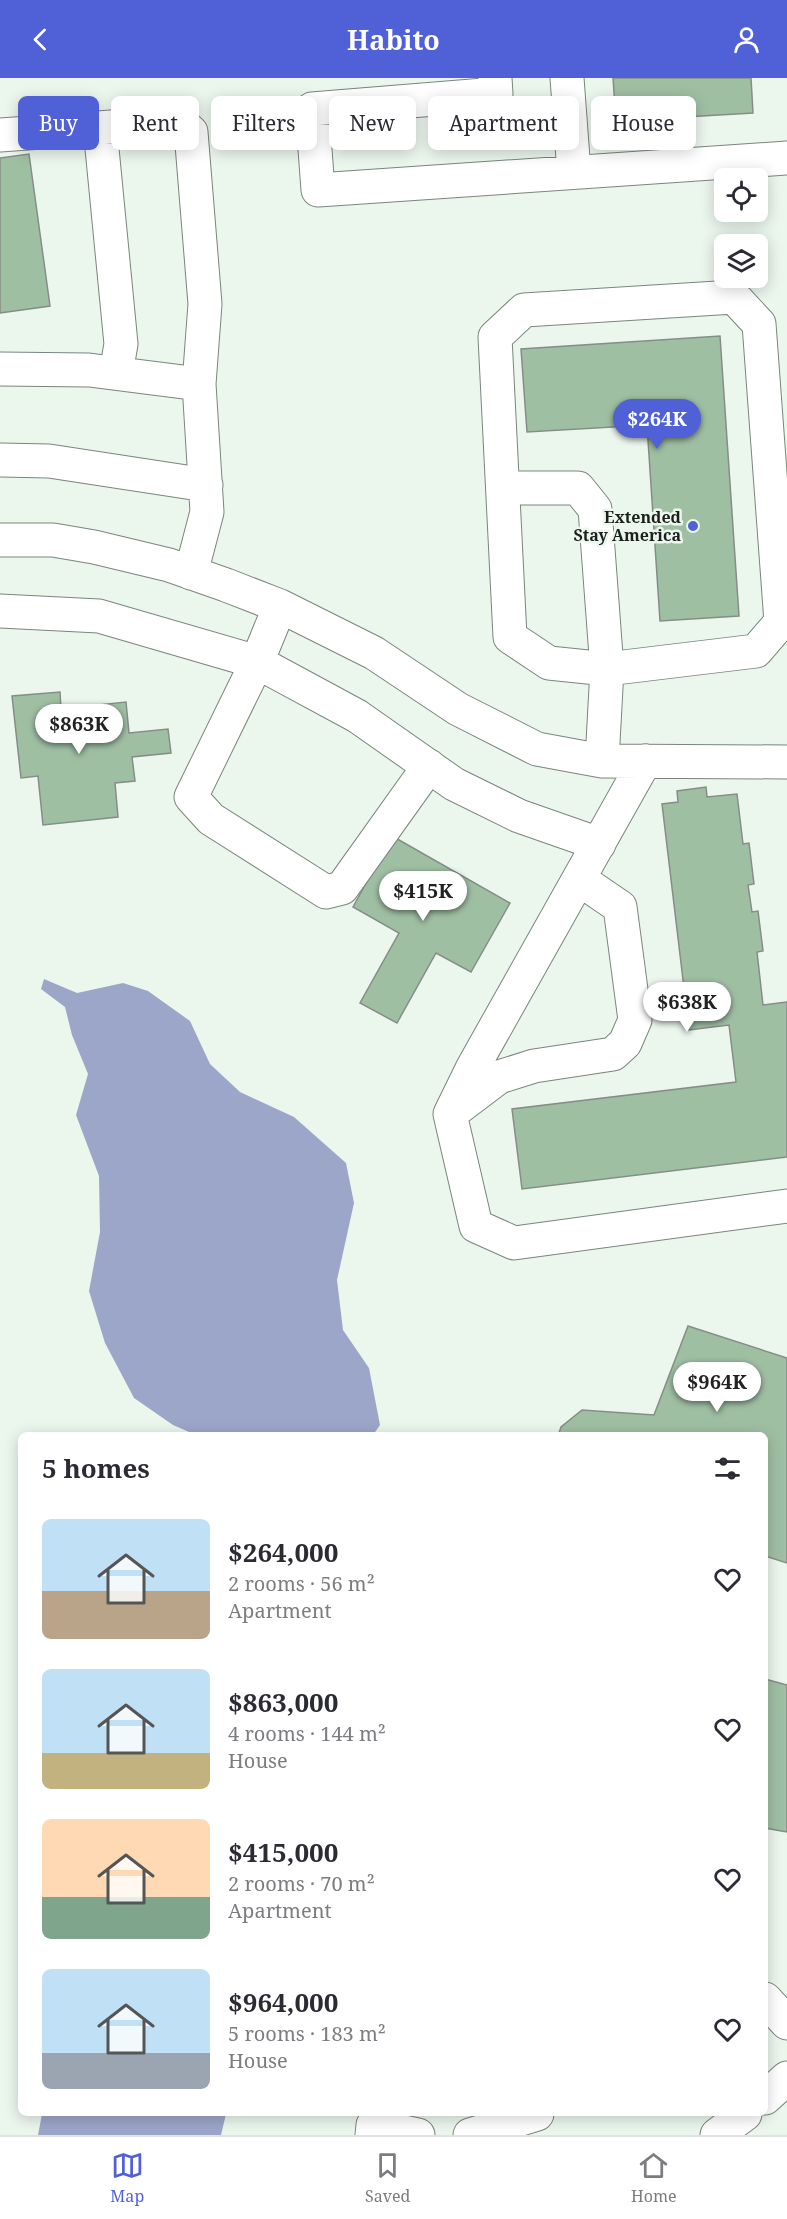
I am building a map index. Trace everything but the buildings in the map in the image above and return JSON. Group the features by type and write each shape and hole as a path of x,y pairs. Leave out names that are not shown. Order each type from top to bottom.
{"street":[{"path":"495,78 496,94 312,109 318,190 787,158"},
{"path":"567,78 574,172"},
{"path":"0,135 180,123 191,132 205,304 199,384 207,512 190,573"},
{"path":"100,128 121,344 116,373"},
{"path":"734,297 759,324 781,622 756,651 607,669 549,663 510,636 495,338 524,310 734,297"},
{"path":"0,369 90,370 199,384"},
{"path":"0,460 49,461 206,485"},
{"path":"503,488 578,488 595,509 607,669 602,761"},
{"path":"0,540 53,540 169,565 280,606 374,653 458,708 537,749 602,761 786,765"},
{"path":"280,606 257,662 191,796 211,819 326,892 342,888 429,766"},
{"path":"0,611 99,616 257,662 357,716 454,784 519,816 598,844"},
{"path":"645,761 473,1066 450,1114 476,1226 514,1243 787,1206"},
{"path":"450,1114 499,1077 534,1066 613,1054 625,1043 635,1020 620,907 579,879"},
{"path":"768,2002 787,2023"},
{"path":"768,2095 787,2078"},
{"path":"470,2135 531,2116"},
{"path":"717,2135 742,2116"},
{"path":"372,2135 373,2125 418,2135"}],"water":[{"path":"44,979 77,993 123,983 148,991 190,1021 210,1064 240,1092 294,1117 346,1163 354,1203 337,1280 343,1330 369,1368 380,1425 375,1432 189,1432 173,1425 134,1398 105,1343 89,1291 100,1232 99,1176 76,1115 88,1074 72,1035 65,1007 41,989"},
{"path":"42,2116 226,2116 221,2135 38,2135"}],"place":[{"name":"Extended Stay America","path":"693,526"}]}
